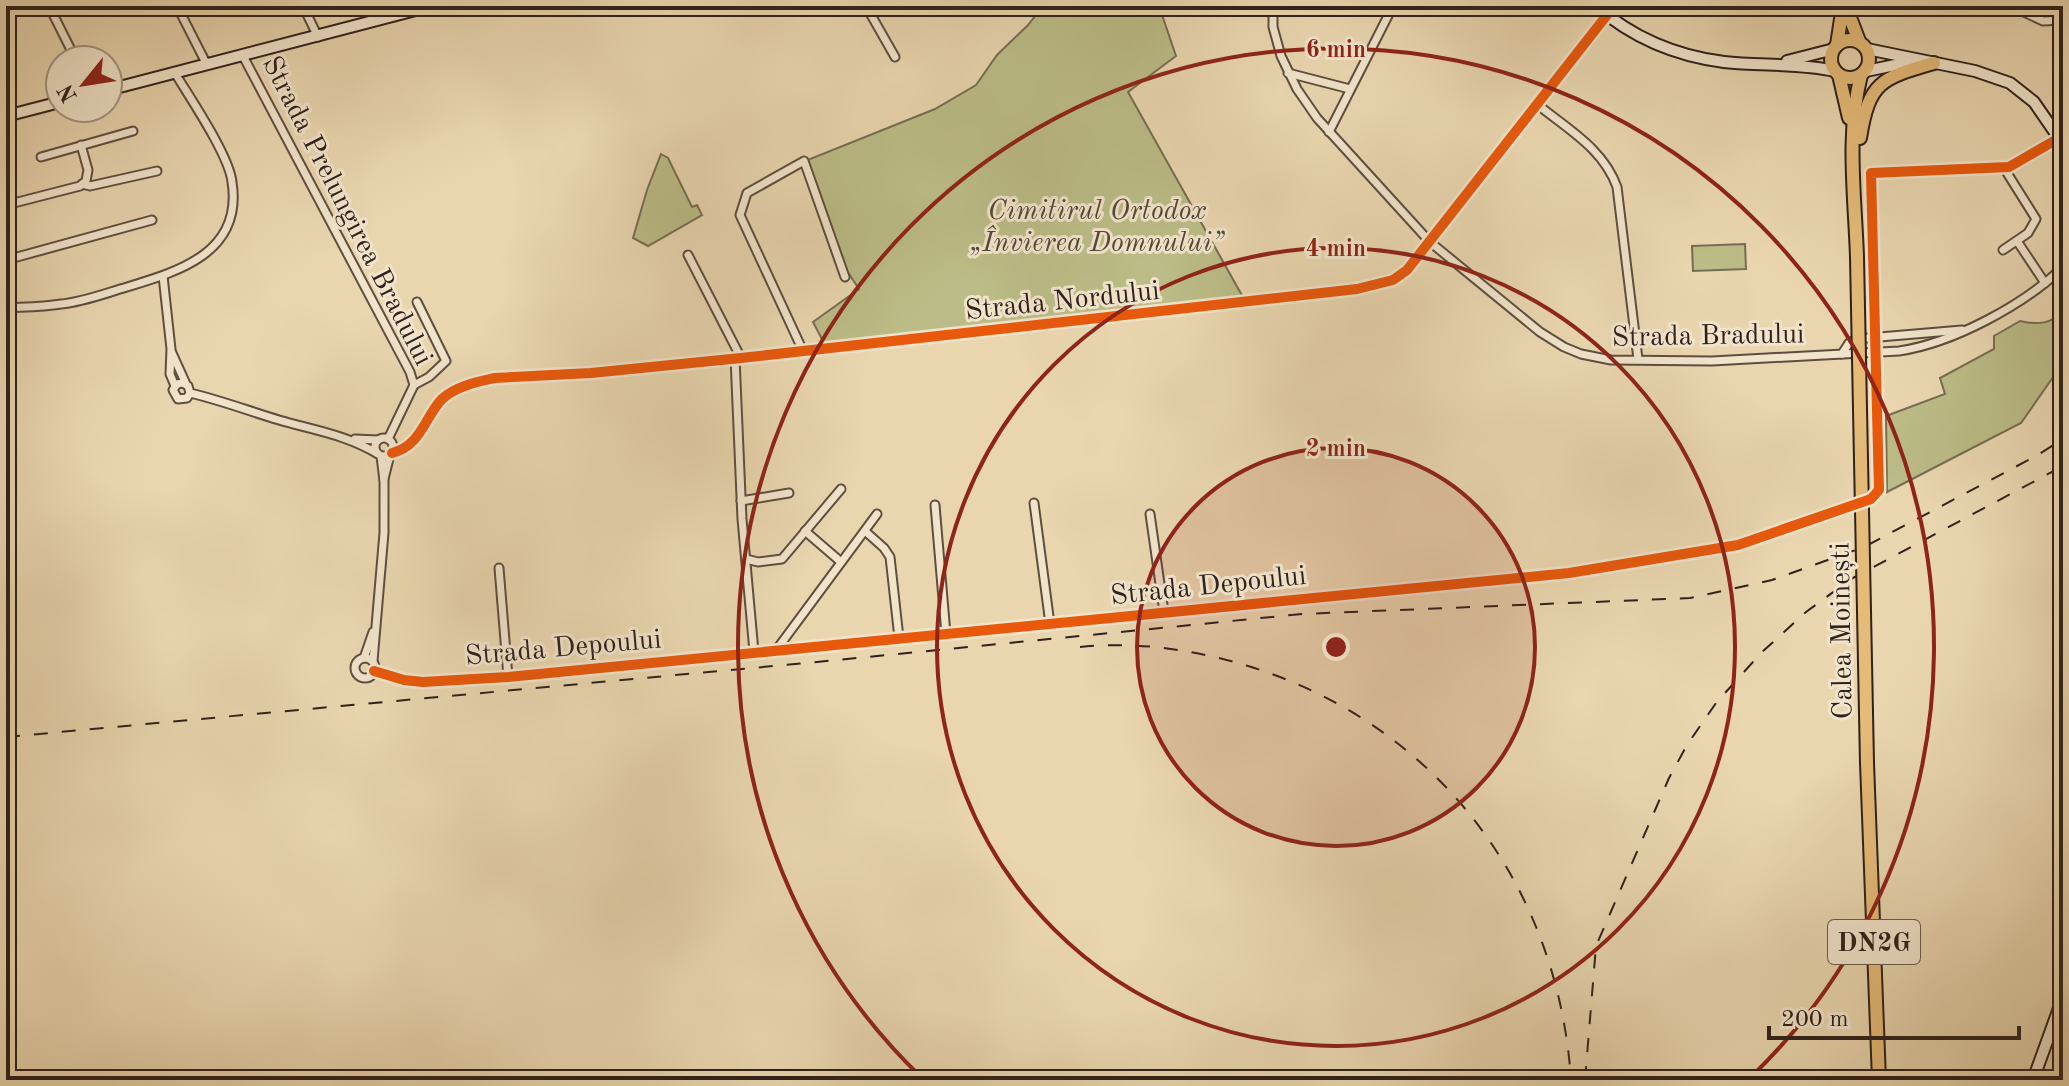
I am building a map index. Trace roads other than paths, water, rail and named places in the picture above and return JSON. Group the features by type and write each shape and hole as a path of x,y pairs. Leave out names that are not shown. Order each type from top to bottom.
{"main road":[{"name":"Strada Prelungirea Bradului","path":"124,86 431,6"},
{"path":"1596,6 1610,11 1638,37 1670,50 1725,62 1837,73 1850,78 1916,61"},
{"path":"1844,6 1870,60 1864,73"},
{"path":"1837,73 1831,60 1844,6"},
{"path":"1769,65 1818,55 1848,40 1916,61 1975,71 2010,83 2034,102 2061,141"},
{"path":"1854,177 1870,96 1896,76 1934,63"},
{"name":"Calea Moinești","path":"1837,73 1853,141"},
{"name":"Calea Moinești","path":"1864,73 1855,102 1853,141 1867,763 1879,1080"},
{"path":"6,116 44,106"},
{"path":"2033,1080 2063,997"}],"street":[{"path":"49,6 68,44"},
{"path":"177,6 207,65"},
{"path":"303,6 318,37"},
{"path":"866,6 895,57"},
{"name":"Strada Bradului","path":"1273,6 1276,37 1288,73 1312,112 1430,242 1540,332 1564,347 1597,358 1712,361 1926,347 1968,329 2030,295 2063,267"},
{"path":"1329,132 1393,6"},
{"path":"2011,6 2043,21 2063,20"},
{"name":"Strada Nordului","path":"387,450 410,443 421,434 442,400 468,384 495,378 591,373 803,351 1357,289 1393,280 1407,270 1430,242 1610,11"},
{"name":"Strada Prelungirea Bradului","path":"243,56 410,372 414,385"},
{"path":"6,308 64,304 179,271 208,252 218,240 233,203 232,180 226,161 175,73"},
{"path":"1288,73 1350,89"},
{"path":"1537,104 1592,147 1611,172 1617,187 1638,359"},
{"path":"41,157 133,131"},
{"path":"2003,250 2028,233 2036,219 2004,168 2061,141"},
{"path":"81,145 88,175 82,184"},
{"path":"803,351 740,215 747,193 804,161 845,277"},
{"name":"Strada Depoului","path":"372,673 423,682 508,677 1569,573 1698,553 1752,541 1871,499 1879,490 1871,173 2004,168"},
{"path":"6,205 82,184 90,186 157,171"},
{"path":"6,260 152,220"},
{"path":"2017,241 2045,283"},
{"path":"688,255 738,358 741,501 754,652"},
{"path":"163,276 171,349 170,374 175,386 173,393 178,399 187,398 190,393"},
{"path":"368,660 357,662 355,671 362,677 372,673 368,660 377,622 387,450 414,385 429,377 446,361 417,302"},
{"path":"1839,354 1856,339 1968,329"},
{"path":"171,349 190,393"},
{"path":"175,386 186,384"},
{"path":"190,393 387,450"},
{"path":"352,439 378,440 387,450"},
{"path":"378,440 375,447 387,450"},
{"path":"746,559 758,562 782,559 841,489"},
{"path":"741,501 789,493"},
{"path":"1034,503 1050,624"},
{"path":"935,505 946,634"},
{"path":"777,649 877,514"},
{"path":"1150,514 1164,612"},
{"path":"805,531 841,562"},
{"path":"865,531 890,557 899,638"},
{"path":"499,568 508,677"}],"railway":[{"path":"6,737 1302,614 1690,598 1772,580 1864,547 2063,439"},
{"path":"1585,1080 1596,946 1669,778 1716,703 1761,653 1806,612 1851,579 2063,466"},
{"path":"1080,647 1123,645 1166,648 1248,666 1316,692 1376,728 1430,771 1476,822 1513,879 1542,941 1561,1009 1571,1080"}],"park label":[{"name":"Cimitirul Ortodox „Învierea Domnului”","path":"1097,225"}]}
